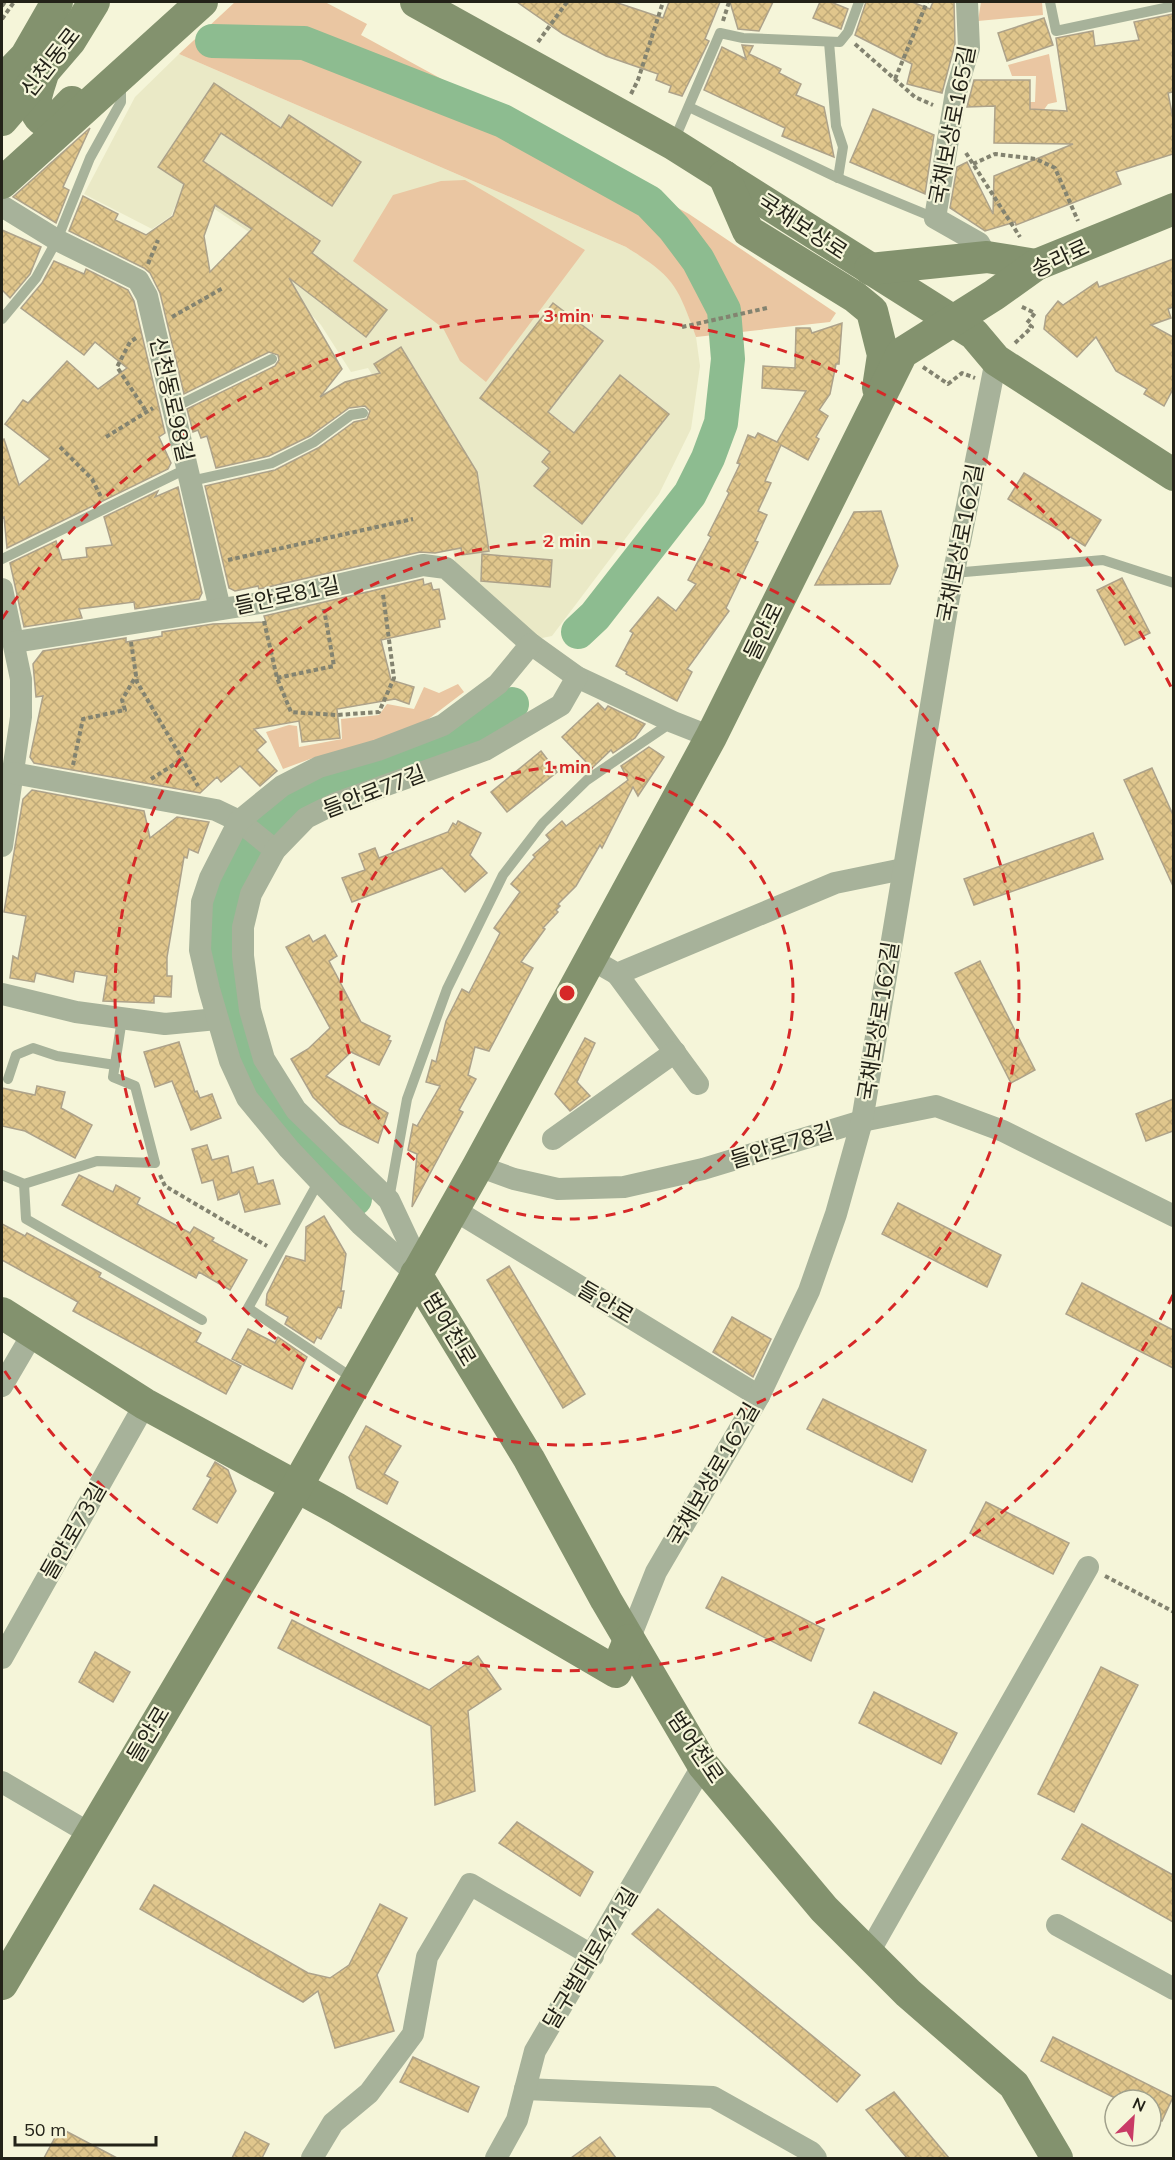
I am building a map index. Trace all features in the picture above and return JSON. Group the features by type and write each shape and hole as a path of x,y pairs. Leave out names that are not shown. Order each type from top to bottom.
{"main road":[{"path":"2,183 120,78 167,31 202,2"},
{"name":"국채보상로","path":"416,2 673,144 974,333 996,360 1173,475"},
{"name":"신천동로","path":"2,120 68,13"},
{"path":"2,136 17,141 35,138 119,53 167,31"},
{"path":"34,66 35,113 42,122 51,124"},
{"name":"신천동로","path":"2,81 34,66"},
{"path":"724,176 748,231 855,297 872,311 883,355 875,406"},
{"name":"송라로","path":"953,321 1034,265 1173,209"},
{"path":"870,269 987,257 1034,265"},
{"name":"들안로","path":"2,1984 89,1833 297,1486 478,1166 604,966 711,737 902,353 953,321"},
{"name":"범어천로","path":"416,1274 529,1459 629,1640 703,1765 824,1909 908,1993 1014,2085 1057,2158"},
{"path":"2,1313 146,1404 297,1486 616,1672 629,1640"}],"street":[{"name":"국채보상로165길","path":"967,2 969,48 952,121 935,218 979,243 987,257"},
{"name":"신천동로98길","path":"2,206 57,240 138,280 147,296 220,609"},
{"name":"국채보상로162길","path":"629,1640 656,1572 759,1396 809,1292 836,1214 862,1121 954,573 996,360"},
{"name":"들안로81길","path":"15,642 260,603 321,590 377,574 423,566 446,568 531,644 581,679"},
{"path":"2,589 21,679 21,717 2,846"},
{"path":"416,1274 350,1213 247,1098 230,1061 200,951 202,902 210,878 239,821 282,786 319,767 378,750 443,725 498,684 531,644"},
{"path":"581,679 711,737"},
{"name":"들안로77길","path":"416,1274 412,1249 389,1200 296,1110 264,1059 250,1010 243,927 251,894 274,849 306,818 336,802 485,750 561,705 581,679"},
{"path":"13,773 216,810 239,821 274,849"},
{"path":"698,1084 675,1052 604,966 835,883 903,869"},
{"path":"2,994 76,1012 165,1024 217,1019"},
{"path":"553,1138 675,1052"},
{"name":"들안로78길","path":"478,1166 514,1179 558,1189 624,1187 703,1169 862,1121 936,1106 1003,1131 1173,1216"},
{"path":"350,1213 362,1218 373,1215 389,1200"},
{"name":"들안로","path":"453,1209 759,1396"},
{"path":"2,1386 33,1333"},
{"name":"들안로73길","path":"2,1658 146,1404"},
{"path":"868,1954 1088,1566"},
{"name":"달구벌대로471길","path":"495,2158 517,2120 535,2051 593,1956 703,1765"},
{"path":"2,1782 89,1833"},
{"path":"312,2158 333,2124 369,2093 413,2034 427,1957 470,1884 593,1956"},
{"path":"1057,1925 1173,1989"},
{"path":"525,2089 713,2097 811,2152 816,2158"}],"lane":[{"path":"673,144 720,33 743,38 840,42 859,2"},
{"path":"1050,2 1056,31 1173,6"},
{"path":"829,42 836,126 843,147 838,178"},
{"path":"2,319 36,278 57,240 90,158 121,102 120,78"},
{"path":"689,107 838,178 935,218"},
{"path":"172,404 272,360"},
{"path":"2,559 106,508 190,474 272,463 314,442 351,415 363,413"},
{"path":"954,573 1103,560 1173,583"},
{"path":"389,1200 407,1099 447,989 503,875 543,823 587,780 673,722"},
{"path":"2,1175 24,1184 97,1161 155,1163 135,1086 113,1077 122,1019"},
{"path":"8,1079 16,1055 33,1048 57,1056 115,1065"},
{"path":"319,1180 248,1308 357,1381"},
{"path":"24,1184 26,1219 202,1320"}],"path":[{"path":"2,6 5,2"},
{"path":"2,19 14,2"},
{"path":"526,62 567,2"},
{"path":"620,114 638,80 663,2"},
{"path":"895,79 927,2"},
{"path":"845,35 915,97 952,121 973,164 1019,234 1034,265"},
{"path":"973,164 994,154 1036,159 1055,168 1088,244"},
{"path":"146,411 117,367 130,342 223,288"},
{"path":"682,327 767,308"},
{"path":"106,437 146,411 172,404"},
{"path":"60,447 92,479 106,508"},
{"path":"210,564 413,519"},
{"path":"260,603 277,678 291,712 338,716 379,712 394,678 390,632 377,574"},
{"path":"277,678 334,666 321,590"},
{"path":"129,624 136,675 190,775 216,810"},
{"path":"69,784 83,719 124,710 122,700 136,675"},
{"path":"155,1163 165,1186 279,1253"},
{"path":"1088,1566 1173,1612"}],"shaded area":[{"path":"235,2 325,2 367,24 361,35 689,214 836,313 830,322 696,337 684,305 672,283 655,266 626,247 179,54"},
{"path":"981,2 1042,2 1043,15 978,21"},
{"path":"179,54 626,247 661,269 680,293 696,337 700,366 691,429 659,494 552,636 537,639 456,569 445,492 368,368 351,372 321,325 285,287 301,267 183,188 171,216 152,229 84,194 135,97"},
{"path":"1049,54 1057,102 1048,104 1043,111 1024,111 1024,102 1035,102 1036,76 1012,76 1008,65"},
{"path":"465,180 585,250 486,382 460,361 443,328 353,261 393,195 441,181"},
{"path":"458,684 464,692 414,730 310,759 283,769 266,732 289,725 297,726 299,747 342,739 341,719 379,715 387,704 414,709 424,687 439,693"}],"building":[{"path":"517,2 615,2 663,18 669,2 720,2 705,39 709,41 682,96 669,92 671,86 656,80 658,74 606,56 563,34"},
{"path":"730,2 773,2 759,31 738,29"},
{"path":"820,2 831,2 848,9 841,29 813,18"},
{"path":"866,2 912,2 930,9 933,2 954,2 955,44 942,93 907,84 912,64 855,35"},
{"path":"1173,14 1173,92 1168,93 1173,118 1173,154 1116,172 1121,184 1016,225 1015,222 985,231 950,208 957,167 967,162 993,214 994,176 1073,144 994,143 995,106 967,107 974,80 1030,80 1030,109 1067,111 1056,38 1093,31 1095,46 1139,40 1134,22"},
{"path":"1044,18 1053,45 1007,61 998,33"},
{"path":"742,45 753,46 749,54 781,69 779,73 801,84 796,95 824,107 834,157 782,136 785,128 704,90 722,47 746,59"},
{"path":"214,83 281,128 289,115 361,162 332,206 221,133 203,161 320,241 312,253 387,310 366,337 289,278 342,369 320,397 345,382 380,373 374,364 401,347 477,472 489,551 462,555 461,548 435,553 420,552 259,589 258,586 235,591 229,588 205,486 275,470 318,448 354,422 367,419 370,411 365,406 349,408 310,436 269,456 216,468 207,436 201,438 198,430 193,432 187,409 275,366 279,360 278,355 269,352 184,394 160,293 150,273 69,231 83,196 118,214 115,220 146,235 173,216 184,184 158,167","holes":["215,205 252,229 210,272 204,236"]},
{"path":"873,109 934,135 925,194 850,162"},
{"path":"90,128 63,187 69,190 56,223 13,197"},
{"path":"2,230 41,247 30,274 10,298 2,290"},
{"path":"1173,259 1173,307 1168,309 1171,318 1151,325 1173,337 1173,389 1164,406 1144,394 1147,389 1116,371 1096,337 1077,357 1044,329 1046,316 1058,301 1063,305 1097,282 1099,287"},
{"path":"54,261 84,274 86,269 128,290 134,301 165,433 159,437 171,463 168,469 7,548 4,517 2,518 2,440 4,439 19,485 50,459 5,424 23,400 28,403 67,361 98,389 127,368 95,342 84,355 21,308 42,283"},
{"path":"553,303 603,341 548,412 574,433 620,375 669,414 582,524 534,486 549,468 542,462 550,452 480,398"},
{"path":"842,323 839,364 836,364 830,394 819,410 828,416 816,437 819,439 808,460 781,445 765,481 771,483 758,511 767,515 755,541 758,542 726,608 729,611 687,669 692,672 677,701 626,674 627,672 616,666 633,633 630,631 658,597 676,611 696,584 688,580 711,537 708,535 729,493 727,491 740,464 737,463 748,435 755,438 758,433 777,442 806,391 762,388 763,366 795,368 796,328 810,328 812,333"},
{"path":"1024,473 1101,520 1085,546 1008,499"},
{"path":"178,487 202,593 199,599 135,609 134,602 79,609 82,618 24,627 10,563 56,541 62,560 87,557 86,548 112,545 104,517 158,491 155,497"},
{"path":"881,511 898,566 890,584 815,585 854,512"},
{"path":"482,554 552,560 550,587 481,581"},
{"path":"1122,578 1150,633 1125,645 1097,590"},
{"path":"423,579 424,585 431,583 433,590 439,589 445,619 439,620 440,627 381,640 391,680 414,687 409,704 395,699 337,709 340,738 302,742 299,721 254,729 266,742 257,750 277,771 260,786 240,766 221,782 217,777 200,793 34,763 30,757 43,696 36,697 33,664 43,651 126,638 126,642 162,636 162,632 213,624 266,622 264,616"},
{"path":"598,703 605,710 608,706 645,724 635,738 613,753 611,750 592,768 562,737"},
{"path":"649,747 664,757 638,796 633,787 602,848 600,845 576,886 558,904 560,906 556,910 558,912 543,928 545,929 521,962 533,968 489,1051 475,1047 468,1075 476,1079 459,1110 463,1112 412,1207 417,1154 408,1150 413,1124 417,1126 440,1086 426,1082 432,1060 436,1062 446,1021 462,989 469,993 500,933 494,928 520,892 511,884 535,857 533,855 550,840 546,835 562,821 566,826 628,780 621,766"},
{"path":"541,751 557,772 507,812 491,792"},
{"path":"1152,768 1173,815 1173,886 1124,780"},
{"path":"32,790 144,811 150,838 177,817 209,822 198,853 189,849 187,858 184,857 167,957 167,976 172,976 171,997 154,996 154,1003 103,1001 107,976 75,971 73,982 36,973 34,982 10,978 13,956 18,959 26,916 4,912 23,799"},
{"path":"458,821 481,833 470,855 487,873 465,892 442,868 352,902 342,878 365,870 359,854 375,848 379,858 448,832 453,823 456,825"},
{"path":"1093,833 1103,859 974,905 964,879"},
{"path":"309,935 313,942 325,935 337,956 329,961 361,1022 390,1036 388,1040 391,1041 379,1065 351,1052 326,1076 388,1113 378,1143 340,1124 313,1097 291,1059 308,1049 330,1028 286,947"},
{"path":"980,961 1035,1070 1011,1083 955,973"},
{"path":"585,1038 595,1043 577,1082 590,1096 570,1111 555,1094"},
{"path":"179,1042 195,1092 197,1091 200,1098 212,1094 221,1118 191,1130 172,1081 155,1087 144,1052"},
{"path":"37,1086 65,1092 61,1108 92,1125 75,1158 25,1131 2,1126 2,1088 35,1095"},
{"path":"1173,1099 1173,1131 1146,1141 1136,1114"},
{"path":"207,1145 212,1160 228,1156 232,1173 253,1167 258,1184 273,1180 280,1204 245,1212 239,1191 237,1194 218,1200 213,1180 202,1183 192,1149"},
{"path":"79,1175 113,1192 116,1185 140,1198 137,1204 190,1233 194,1227 214,1238 212,1241 247,1260 230,1290 199,1272 196,1278 62,1205"},
{"path":"898,1203 1001,1255 987,1287 882,1234"},
{"path":"324,1216 346,1254 341,1291 344,1291 341,1308 338,1307 321,1339 317,1337 314,1343 285,1324 288,1317 266,1305 267,1294 286,1256 305,1261 306,1227"},
{"path":"2,1224 25,1236 27,1233 101,1273 99,1277 201,1333 196,1342 241,1366 226,1394 73,1311 78,1302 2,1260"},
{"path":"509,1266 585,1394 563,1408 487,1280"},
{"path":"1082,1283 1173,1330 1173,1368 1066,1314"},
{"path":"732,1317 771,1339 753,1377 713,1352"},
{"path":"248,1329 275,1343 278,1337 307,1357 292,1389 232,1359"},
{"path":"823,1399 926,1450 912,1482 807,1429"},
{"path":"366,1426 401,1446 384,1474 398,1482 387,1504 357,1488 349,1457"},
{"path":"215,1462 228,1470 236,1491 217,1523 193,1509 211,1478 207,1476"},
{"path":"986,1502 1069,1543 1053,1574 970,1533"},
{"path":"722,1577 824,1629 811,1661 706,1608"},
{"path":"292,1620 429,1690 478,1656 501,1689 468,1711 475,1791 435,1805 431,1726 278,1648"},
{"path":"95,1652 130,1672 113,1702 79,1682"},
{"path":"1101,1667 1138,1685 1074,1812 1038,1794"},
{"path":"874,1692 957,1733 941,1764 859,1723"},
{"path":"517,1822 593,1872 580,1896 499,1843"},
{"path":"1082,1824 1173,1875 1173,1922 1062,1859"},
{"path":"154,1885 308,1973 330,1978 349,1965 380,1904 407,1918 377,1975 394,2031 335,2048 318,1991 303,2002 140,1909"},
{"path":"658,1909 860,2075 837,2102 632,1934"},
{"path":"1053,2037 1155,2088 1103,2088 1103,2092 1041,2061"},
{"path":"413,2057 479,2087 468,2112 400,2082"},
{"path":"894,2092 949,2158 907,2158 866,2110"},
{"path":"1163,2092 1173,2097 1163,2119"},
{"path":"60,2128 117,2158 44,2158"},
{"path":"245,2132 269,2144 262,2158 232,2158"},
{"path":"600,2137 616,2158 571,2158"}],"waterway":[{"path":"212,41 304,43 503,121 649,202 674,228 698,260 724,310 728,359 721,423 708,458 690,494 595,616 578,632"},
{"path":"355,1199 287,1132 268,1107 253,1078 223,979 222,933 232,884 254,841 269,823 287,808 319,792 472,734 512,704"}]}
